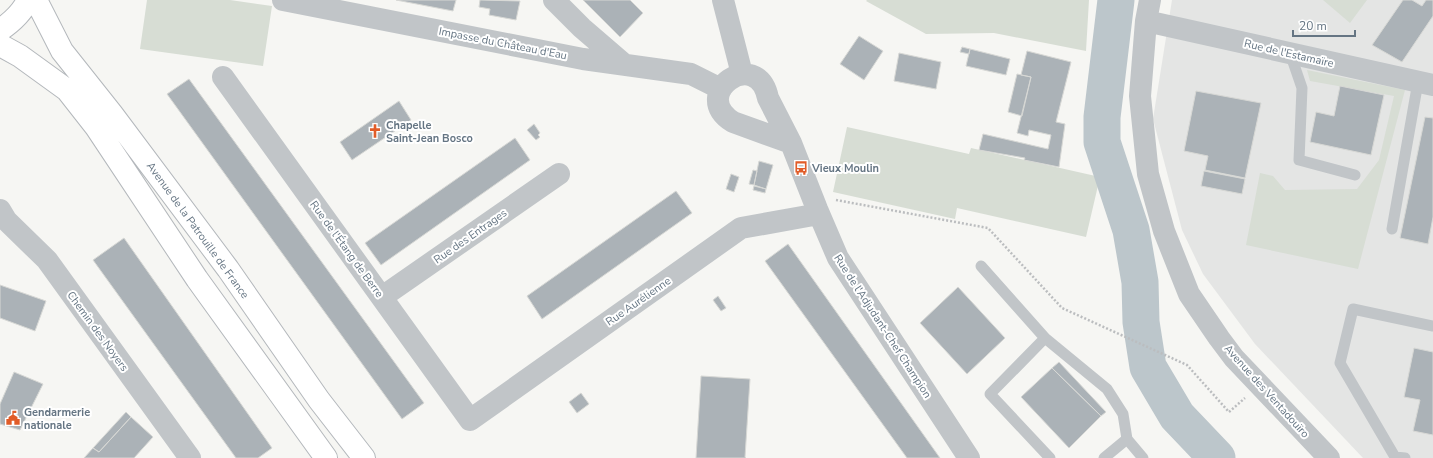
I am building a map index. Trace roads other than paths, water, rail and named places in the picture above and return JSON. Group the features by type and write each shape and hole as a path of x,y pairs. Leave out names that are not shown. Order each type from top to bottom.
{"main road":[{"path":"0,30 14,20 25,7 28,0"},
{"name":"Avenue de la Patrouille de France","path":"36,0 62,51 112,114 228,269 319,400 364,458"},
{"path":"0,45 20,56 67,90 96,127 197,280 326,458"},
{"path":"197,280 205,273 217,268 228,269"}],"street":[{"name":"Impasse du Château d'Eau","path":"283,0 583,59 692,74 720,89"},
{"path":"554,0 582,28 626,65"},
{"path":"723,0 742,74"},
{"name":"Avenue des Ventadouïro","path":"1150,0 1146,21 1140,96 1148,174 1164,231 1189,294 1234,358 1328,458"},
{"name":"Rue de l'Estamaïre","path":"1146,21 1426,83"},
{"path":"741,124 749,123 760,116 766,106 768,98 766,90 757,79 750,75 742,74 729,79 720,89 718,97 722,112 727,118 734,122 792,143"},
{"name":"Rue de l'Étang de Berre","path":"223,78 470,420"},
{"name":"Rue de l'Adjudant-Chef Champion","path":"768,98 792,143 819,214 838,258 969,458"},
{"name":"Rue des Entrages","path":"382,298 559,174"},
{"name":"Chemin des Noyers","path":"0,210 6,220 47,260 190,458"},
{"name":"Rue Aurélienne","path":"470,420 741,228 819,214"}],"lane":[{"path":"1290,53 1302,88 1299,160 1355,174"},
{"path":"1392,229 1426,83"},
{"path":"981,266 1045,338 1107,389 1123,414 1127,439 1143,458"},
{"path":"1405,458 1395,456 1340,363 1353,309 1433,326"},
{"path":"1045,338 990,394 1050,458"},
{"path":"1104,458 1127,439"}],"waterway":[{"path":"1116,0 1102,117 1102,142 1131,230 1140,282 1141,322 1148,367 1177,416 1217,458"}],"place":[{"name":"Chapelle Saint-Jean Bosco","path":"375,131"},
{"name":"Vieux Moulin","path":"801,168"},
{"name":"Gendarmerie nationale","path":"13,418"}]}
